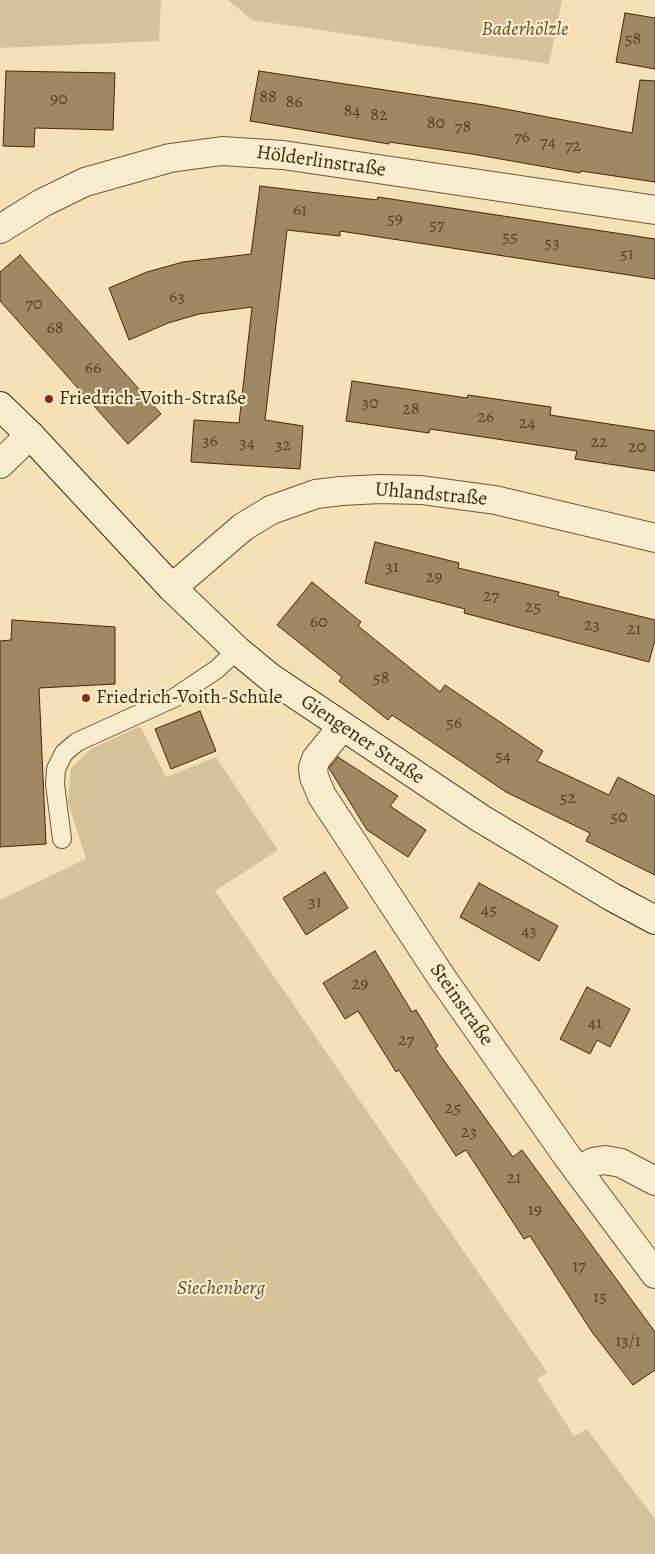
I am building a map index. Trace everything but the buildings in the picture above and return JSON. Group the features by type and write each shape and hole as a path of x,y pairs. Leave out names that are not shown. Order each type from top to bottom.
{"street":[{"name":"Hölderlinstraße","path":"0,229 42,203 85,182 170,158 222,151 283,156 655,210"},
{"name":"Giengener Straße","path":"0,406 30,434 172,588 236,650 271,678 480,818 612,897 655,920"},
{"path":"0,464 30,434"},
{"name":"Uhlandstraße","path":"172,588 243,527 271,510 316,494 341,491 380,489 421,490 495,500 655,538"},
{"name":"Steinstraße","path":"342,727 316,759 313,768 317,786 442,978 578,1171 655,1274"},
{"path":"578,1171 593,1162 605,1160 621,1163 655,1181"}],"lane":[{"path":"62,839 55,784 56,769 64,752 77,742 174,698 217,669 236,650"}],"green space":[{"path":"0,0 161,0 159,41 0,48"},
{"name":"Baderhölzle","path":"228,0 562,0 549,64 252,20"},
{"name":"Siechenberg","path":"140,726 166,777 216,757 278,850 215,891 547,1372 537,1379 574,1436 587,1429 655,1519 655,1554 0,1554 0,900 86,859 68,802 71,768 91,749"}],"place":[{"name":"Friedrich-Voith-Straße","path":"49,399"},
{"name":"Friedrich-Voith-Schule","path":"86,698"}]}
